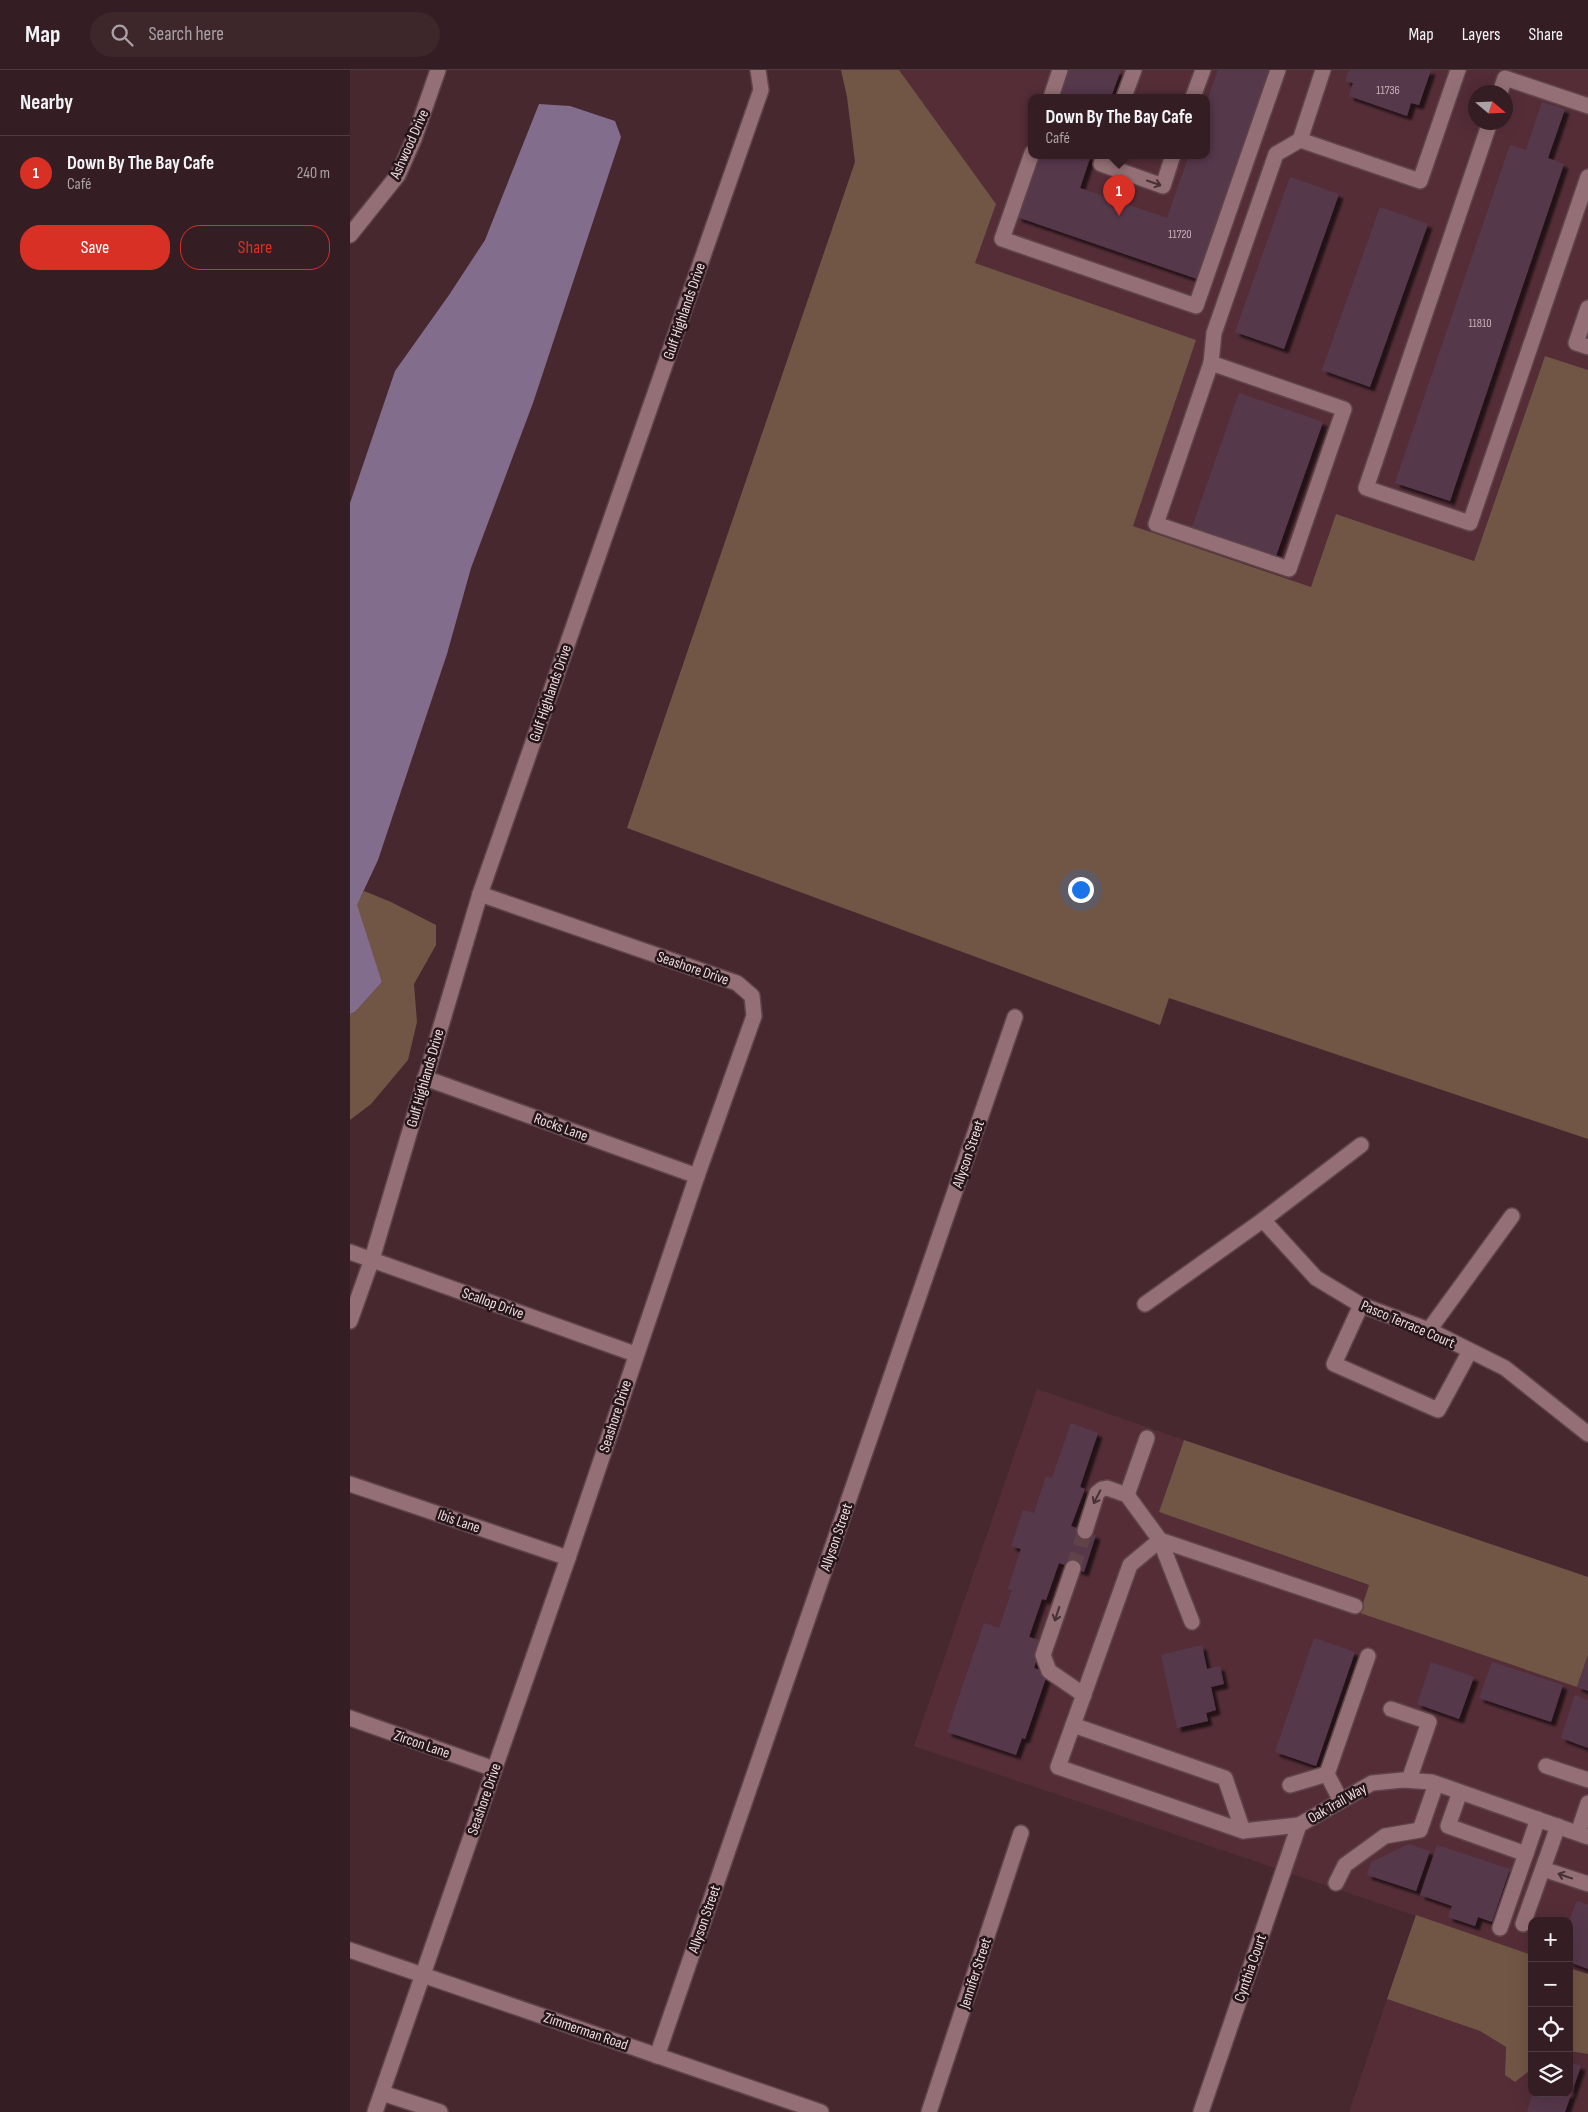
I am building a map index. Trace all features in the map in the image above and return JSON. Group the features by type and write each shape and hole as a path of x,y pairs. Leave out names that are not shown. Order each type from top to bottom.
{"street":[{"name":"Ashwood Drive","path":"350,235 398,175 414,139 438,70"},
{"name":"Gulf Highlands Drive","path":"350,1321 372,1259 480,894 761,90 758,70"},
{"path":"1052,94 1060,70"},
{"path":"1125,94 1134,70"},
{"path":"1194,94 1202,70"},
{"path":"1030,159 1002,239 1196,306 1278,70"},
{"path":"1211,363 1344,409 1289,569 1156,524 1211,363 1214,333 1276,154 1300,140 1324,70"},
{"path":"1300,140 1420,181 1458,70"},
{"path":"1502,85 1505,78 1588,106"},
{"path":"1487,130 1366,488 1470,524 1588,177"},
{"path":"1103,159 1101,164 1163,186 1172,159"},
{"path":"1587,313 1576,343 1588,347"},
{"name":"Seashore Drive","path":"375,2112 568,1558 696,1176 754,1016 752,996 737,983 480,894"},
{"name":"Allyson Street","path":"657,2056 1015,1017"},
{"name":"Rocks Lane","path":"425,1078 696,1176"},
{"path":"1145,1304 1263,1220 1361,1145"},
{"path":"1429,1330 1512,1216"},
{"name":"Pasco Terrace Court","path":"1263,1220 1316,1278 1361,1305 1429,1330 1505,1368 1588,1434"},
{"name":"Scallop Drive","path":"350,1252 635,1354"},
{"path":"1361,1305 1334,1364 1438,1410 1470,1351"},
{"path":"1127,1495 1147,1438"},
{"name":"Ibis Lane","path":"350,1484 568,1558"},
{"path":"1085,1531 1097,1494 1102,1489 1107,1488 1127,1495 1160,1540 1192,1622"},
{"path":"1160,1540 1355,1606"},
{"path":"1160,1540 1130,1566 1073,1725 1225,1778 1243,1831"},
{"path":"1072,1568 1043,1655 1048,1672 1084,1695"},
{"path":"1341,1800 1327,1774 1368,1656"},
{"path":"1391,1709 1430,1722 1410,1780"},
{"name":"Zircon Lane","path":"350,1718 494,1769"},
{"name":"Oak Trail Way","path":"1073,1725 1058,1767 1243,1831 1299,1825 1372,1783 1410,1780 1436,1784 1583,1835"},
{"path":"1546,1766 1588,1780"},
{"path":"1290,1785 1327,1774"},
{"path":"1336,1883 1346,1865 1385,1836 1420,1830 1436,1784"},
{"path":"1460,1792 1448,1826 1526,1854"},
{"path":"1583,1835 1588,1804"},
{"path":"1500,1928 1538,1819"},
{"name":"Cynthia Court","path":"1201,2112 1299,1825"},
{"path":"1523,1924 1558,1826"},
{"name":"Jennifer Street","path":"929,2112 1021,1833"},
{"path":"1543,1868 1588,1884"},
{"name":"Zimmerman Road","path":"350,1950 821,2112"},
{"path":"382,2093 440,2112"}],"shaded area":[{"path":"841,70 899,70 996,204 975,263 1196,340 1133,526 1311,587 1336,514 1474,561 1545,356 1588,370 1588,1139 1169,998 1160,1025 627,828 855,162 847,97"},
{"path":"899,70 1588,70 1588,370 1545,356 1474,561 1336,514 1311,587 1132,526 1195,340 975,263 995,204"},
{"path":"539,104 570,106 615,121 621,137 533,403 471,568 447,654 378,860 357,905 382,982 355,1012 350,1014 350,503 395,371 485,240"},
{"path":"364,891 391,902 436,925 436,945 414,984 417,1022 408,1060 371,1104 350,1120 350,1014 355,1012 382,982 356,905"},
{"path":"1037,1389 1184,1440 1160,1512 1370,1586 1360,1613 1577,1686 1588,1655 1588,1974 1573,1969 1573,1917 1528,1917 1528,1954 914,1746"},
{"path":"1184,1440 1588,1577 1588,1655 1577,1687 1360,1613 1369,1585 1159,1512"},
{"path":"1416,1915 1528,1954 1528,2072 1515,2082 1505,2075 1506,2047 1480,2031 1387,1999"},
{"path":"1573,1969 1588,1974 1588,2054 1573,2052"},
{"path":"1387,1999 1480,2031 1506,2047 1505,2075 1515,2082 1528,2072 1528,2097 1573,2097 1573,2052 1588,2054 1588,2112 1349,2112"}],"building":[{"path":"1068,70 1121,70 1112,94 1059,94"},
{"path":"1218,70 1269,70 1197,279 1017,217 1037,159 1090,159 1080,188 1167,218 1188,159 1210,159 1210,94"},
{"path":"1349,70 1431,70 1419,105 1411,103 1407,116 1349,96 1353,83 1345,81"},
{"path":"1542,102 1565,109 1548,158 1564,164 1450,501 1395,483 1510,145 1526,150"},
{"path":"1290,177 1339,194 1284,349 1235,332"},
{"path":"1380,207 1428,224 1370,387 1322,370"},
{"path":"1239,393 1323,422 1276,556 1192,527"},
{"path":"1071,1423 1098,1433 1080,1487 1085,1489 1071,1526 1096,1535 1084,1572 1059,1563 1046,1600 1042,1599 1029,1637 1043,1641 1034,1668 1043,1671 1046,1678 1025,1739 1022,1738 1016,1755 947,1732 984,1623 999,1628 1012,1590 1008,1589 1021,1549 1011,1546 1023,1510 1034,1513 1046,1476 1052,1478"},
{"path":"1314,1638 1355,1652 1316,1766 1275,1752"},
{"path":"1202,1645 1207,1669 1220,1666 1224,1684 1211,1687 1216,1710 1206,1713 1208,1721 1177,1728 1161,1655"},
{"path":"1588,1656 1588,1691 1577,1687"},
{"path":"1431,1662 1474,1677 1459,1719 1417,1704"},
{"path":"1492,1662 1563,1685 1551,1722 1479,1698"},
{"path":"1575,1695 1588,1700 1588,1748 1561,1738"},
{"path":"1409,1844 1430,1851 1416,1891 1367,1875 1371,1862"},
{"path":"1437,1845 1510,1869 1492,1922 1478,1917 1475,1926 1448,1917 1452,1906 1420,1895"},
{"path":"1577,1901 1588,1905 1588,1969 1573,1963 1573,1917 1571,1917"},
{"path":"1573,2063 1581,2066 1573,2089"},
{"path":"1532,2097 1570,2097 1565,2112 1527,2112"}],"tunnel":[{"path":"1073,1568 1085,1531"}],"place":[{"name":"Down By The Bay Cafe","path":"1119,216"}]}
